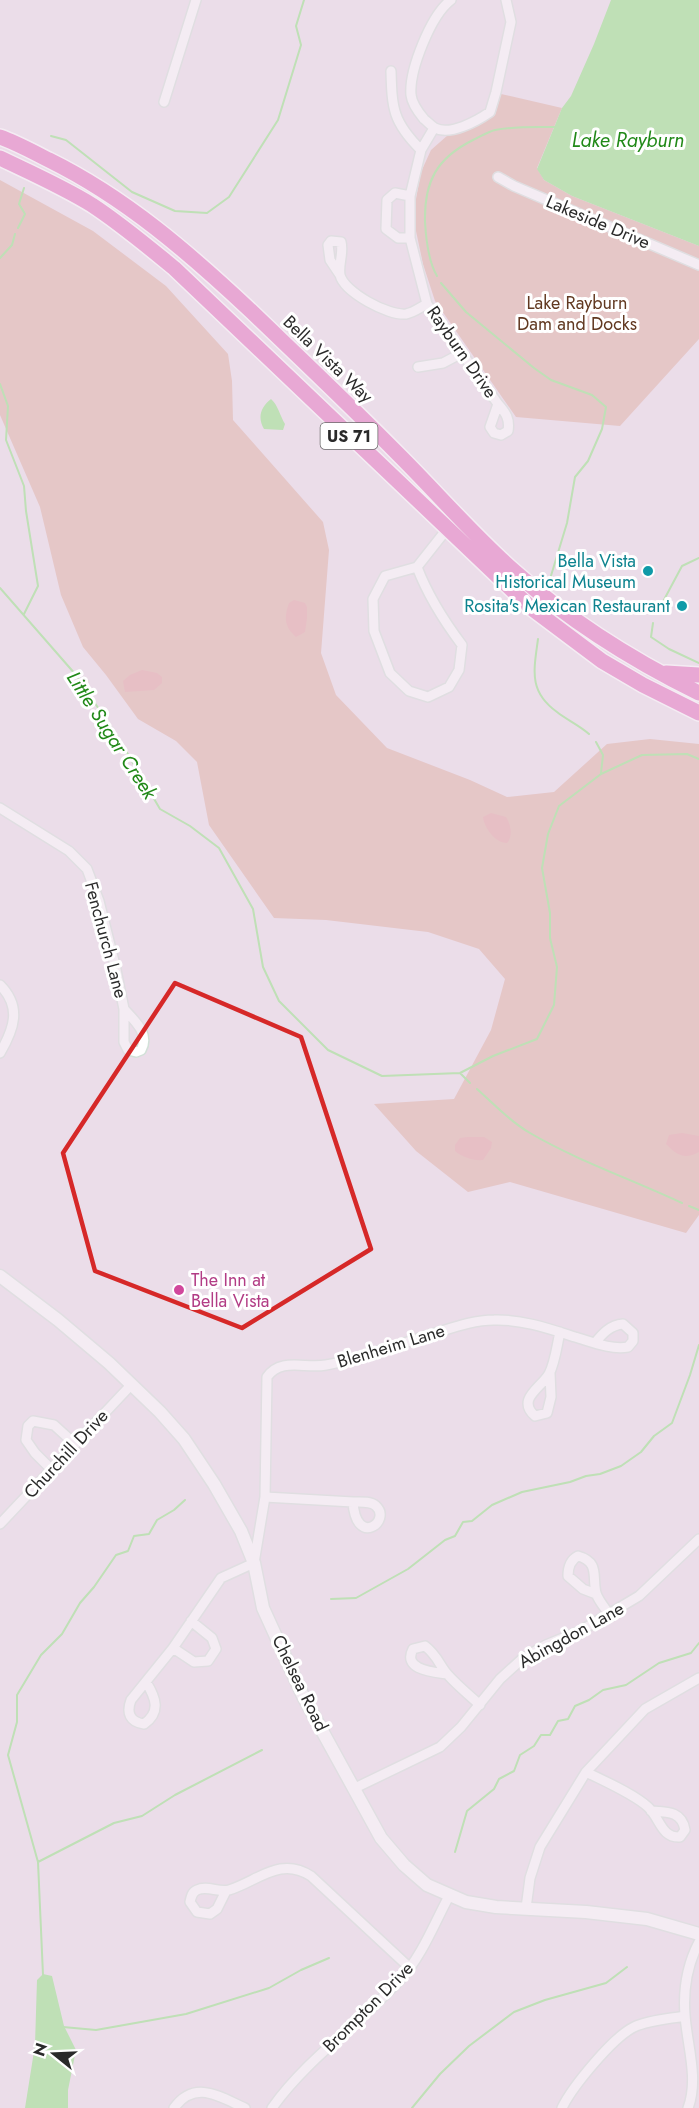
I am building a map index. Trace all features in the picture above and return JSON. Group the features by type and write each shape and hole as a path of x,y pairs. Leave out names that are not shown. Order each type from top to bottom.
{"main road":[{"name":"Bella Vista Way","path":"0,137 69,169 121,201 169,237 223,285 392,447 514,571 586,628 625,654 699,693"},
{"name":"US 71","path":"0,158 51,182 91,205 127,230 164,260 530,607 566,635 643,685 699,713"},
{"path":"657,672 699,675"}],"street":[{"path":"164,102 196,0"},
{"path":"451,0 432,22 416,69 411,96 419,113 434,128 444,131 473,123 490,112 511,22 506,0"},
{"path":"392,71 392,100 397,122 421,150"},
{"name":"Rayburn Drive","path":"434,128 421,150 410,196 410,238 427,304 498,404"},
{"name":"Lakeside Drive","path":"498,177 514,186 699,265"},
{"path":"410,196 395,193 387,200 386,229 398,238 410,238"},
{"path":"340,275 349,290 391,312 406,314 427,304"},
{"path":"418,368 443,363 462,353"},
{"path":"417,567 445,623 462,645 459,670 449,687 428,697 410,691 390,673 374,631 373,599 385,576 417,567 447,529"},
{"name":"Fenchurch Lane","path":"0,808 69,851 87,869 99,902 124,1009"},
{"path":"0,985 8,993 15,1021 0,1053"},
{"name":"Chelsea Road","path":"0,1276 58,1320 132,1384 184,1439 214,1484 241,1531 254,1563 263,1608 303,1696 381,1838 404,1865 427,1885 466,1902 496,1907 586,1912 647,1919 699,1934"},
{"name":"Blenheim Lane","path":"254,1563 265,1497 267,1377 273,1368 283,1365 323,1366 469,1322 495,1320 534,1325 595,1343"},
{"path":"549,1374 560,1332"},
{"name":"Churchill Drive","path":"0,1524 132,1384"},
{"path":"52,1470 26,1440 28,1426 33,1421 54,1425 75,1444"},
{"path":"265,1497 353,1502"},
{"name":"Abingdon Lane","path":"355,1788 441,1747 480,1705 500,1678 522,1659 546,1645 580,1631 639,1596 699,1539"},
{"path":"146,1682 173,1648 221,1578 254,1563"},
{"path":"597,1594 609,1614"},
{"path":"173,1648 194,1662 208,1661 216,1649 212,1638 190,1621"},
{"path":"447,1674 480,1705"},
{"path":"526,1908 530,1878 540,1847 586,1772 645,1709 699,1678"},
{"path":"586,1772 612,1785 651,1811"},
{"path":"226,1891 278,1869 303,1870 410,1968"},
{"name":"Brompton Drive","path":"272,2108 282,2094 318,2057 364,2016 410,1968 449,1896"},
{"path":"688,2108 694,2085 696,2055 685,2016 685,1987 690,1958 699,1942"},
{"path":"562,2108 574,2087 619,2037 646,2022 685,2016"},
{"path":"174,2108 186,2097 198,2091 219,2096 245,2108"}],"highlighted area":[{"path":"175,983 301,1037 371,1249 242,1328 95,1271 63,1153"}],"green space":[{"name":"Lake Rayburn Dam and Docks","path":"501,94 562,108 537,168 544,180 572,196 699,246 699,339 620,426 516,417 435,301 423,264 416,231 416,199 421,172 431,150 448,135 471,129 495,115"},
{"path":"0,180 93,231 166,286 228,354 232,381 233,420 323,522 329,550 321,653 336,695 387,748 507,797 554,792 607,744 650,739 699,744 699,1215 686,1233 510,1182 468,1192 416,1151 374,1104 454,1099 491,1030 505,979 479,949 428,932 326,920 274,918 209,825 197,762 176,741 138,719 83,647 61,595 40,507 0,415"}],"shaded area":[{"path":"294,600 305,603 307,607 305,632 296,637 287,626 286,617 289,603"},
{"path":"142,670 157,673 162,677 162,683 154,690 125,692 123,681"},
{"path":"491,813 506,817 508,820 511,834 507,843 494,837 485,825 483,817"},
{"path":"682,1133 699,1136 699,1152 685,1156 666,1144 669,1135"},
{"path":"484,1137 492,1142 483,1160 468,1158 455,1151 455,1145 460,1138"}],"water":[{"name":"Lake Rayburn","path":"611,0 699,0 699,246 572,196 544,180 537,169 562,108 571,96 594,44"},
{"path":"271,399 285,424 283,430 264,429 262,425 261,412"},
{"path":"43,1974 52,1976 64,2026 76,2050 68,2090 68,2108 25,2108 35,2045 37,1980"}],"waterway":[{"path":"51,136 66,140 132,192 175,211 207,213 229,197 278,120 301,45 296,26 304,0"},
{"path":"437,276 428,250 425,207 430,183 442,163 461,147 492,131 517,127 555,127"},
{"path":"18,228 25,214 19,204 24,188"},
{"path":"0,258 12,245 15,234"},
{"path":"441,283 466,312 534,368 551,380 592,395 606,407 602,429 588,461 575,477 567,523 550,579"},
{"path":"0,384 8,406 6,440 24,486 38,586 24,614"},
{"path":"658,611 682,566 699,558"},
{"name":"Little Sugar Creek","path":"0,588 76,675 119,739 160,809 190,826 219,848 253,909 263,967 279,1001 328,1050 382,1076 460,1073 493,1056 537,1039 554,1005 557,967 550,938 550,913 542,868 548,834 559,806 601,774 642,755 687,754 699,759"},
{"path":"653,623 651,637 669,649 699,663"},
{"path":"538,639 535,679 541,696 557,712 589,734"},
{"path":"596,742 603,755 601,773"},
{"path":"460,1073 470,1083"},
{"path":"477,1089 508,1118 530,1133 586,1161 682,1203"},
{"path":"689,1206 699,1210"},
{"path":"331,1599 356,1598 408,1569 445,1540 455,1536 463,1522 472,1521 492,1505 522,1492 570,1482 621,1466 641,1452 654,1436 672,1423 699,1345"},
{"path":"43,1975 38,1862 8,1755 17,1722 17,1695 41,1655 62,1634 80,1603 116,1555 128,1551 134,1536 149,1534 157,1520 185,1500"},
{"path":"455,1852 467,1811 494,1789 499,1779 514,1771 520,1755 534,1746 541,1735 550,1735 558,1721 568,1719 575,1706 603,1690 626,1685 659,1663 691,1653 699,1643"},
{"path":"38,1862 114,1823 142,1816 175,1795 262,1750"},
{"path":"63,2027 96,2030 186,2014 269,1988 329,1958"},
{"path":"412,2108 440,2074 469,2046 514,2012 545,2000 606,1983 627,1967"}],"place":[{"name":"Bella Vista Historical Museum","path":"648,571"},
{"name":"Rosita's Mexican Restaurant","path":"682,606"},
{"name":"The Inn at Bella Vista","path":"179,1290"}]}
